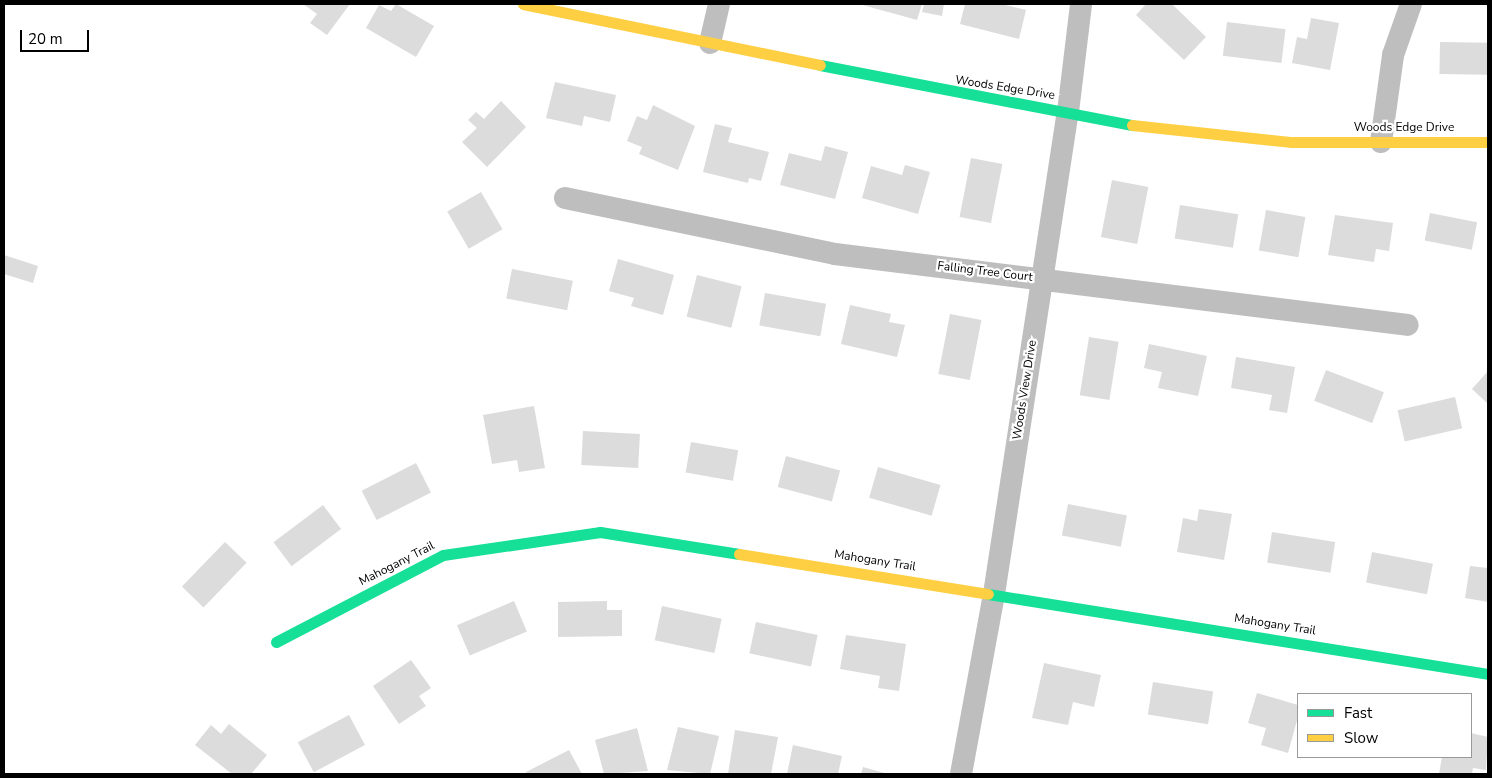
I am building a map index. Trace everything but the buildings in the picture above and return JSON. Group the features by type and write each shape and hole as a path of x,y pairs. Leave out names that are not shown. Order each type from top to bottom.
{"street":[{"name":"Woods Edge Drive","path":"523,4 983,99 1068,112 1174,132 1292,142 1488,142"},
{"path":"710,43 719,4"},
{"name":"Woods View Drive","path":"961,774 994,594 1068,112 1081,4"},
{"path":"1381,142 1393,55 1411,4"},
{"name":"Falling Tree Court","path":"565,198 835,254 1408,325"},
{"name":"Mahogany Trail","path":"276,642 443,555 600,532 1488,674"}],"traffic: fast":[{"path":"820,65 1132,125"},
{"path":"276,642 443,555 600,532 739,554"},
{"path":"988,594 1488,674"}],"traffic: slow":[{"path":"523,4 820,65"},
{"path":"1132,125 1292,142 1488,142"},
{"path":"739,554 988,594"}]}
